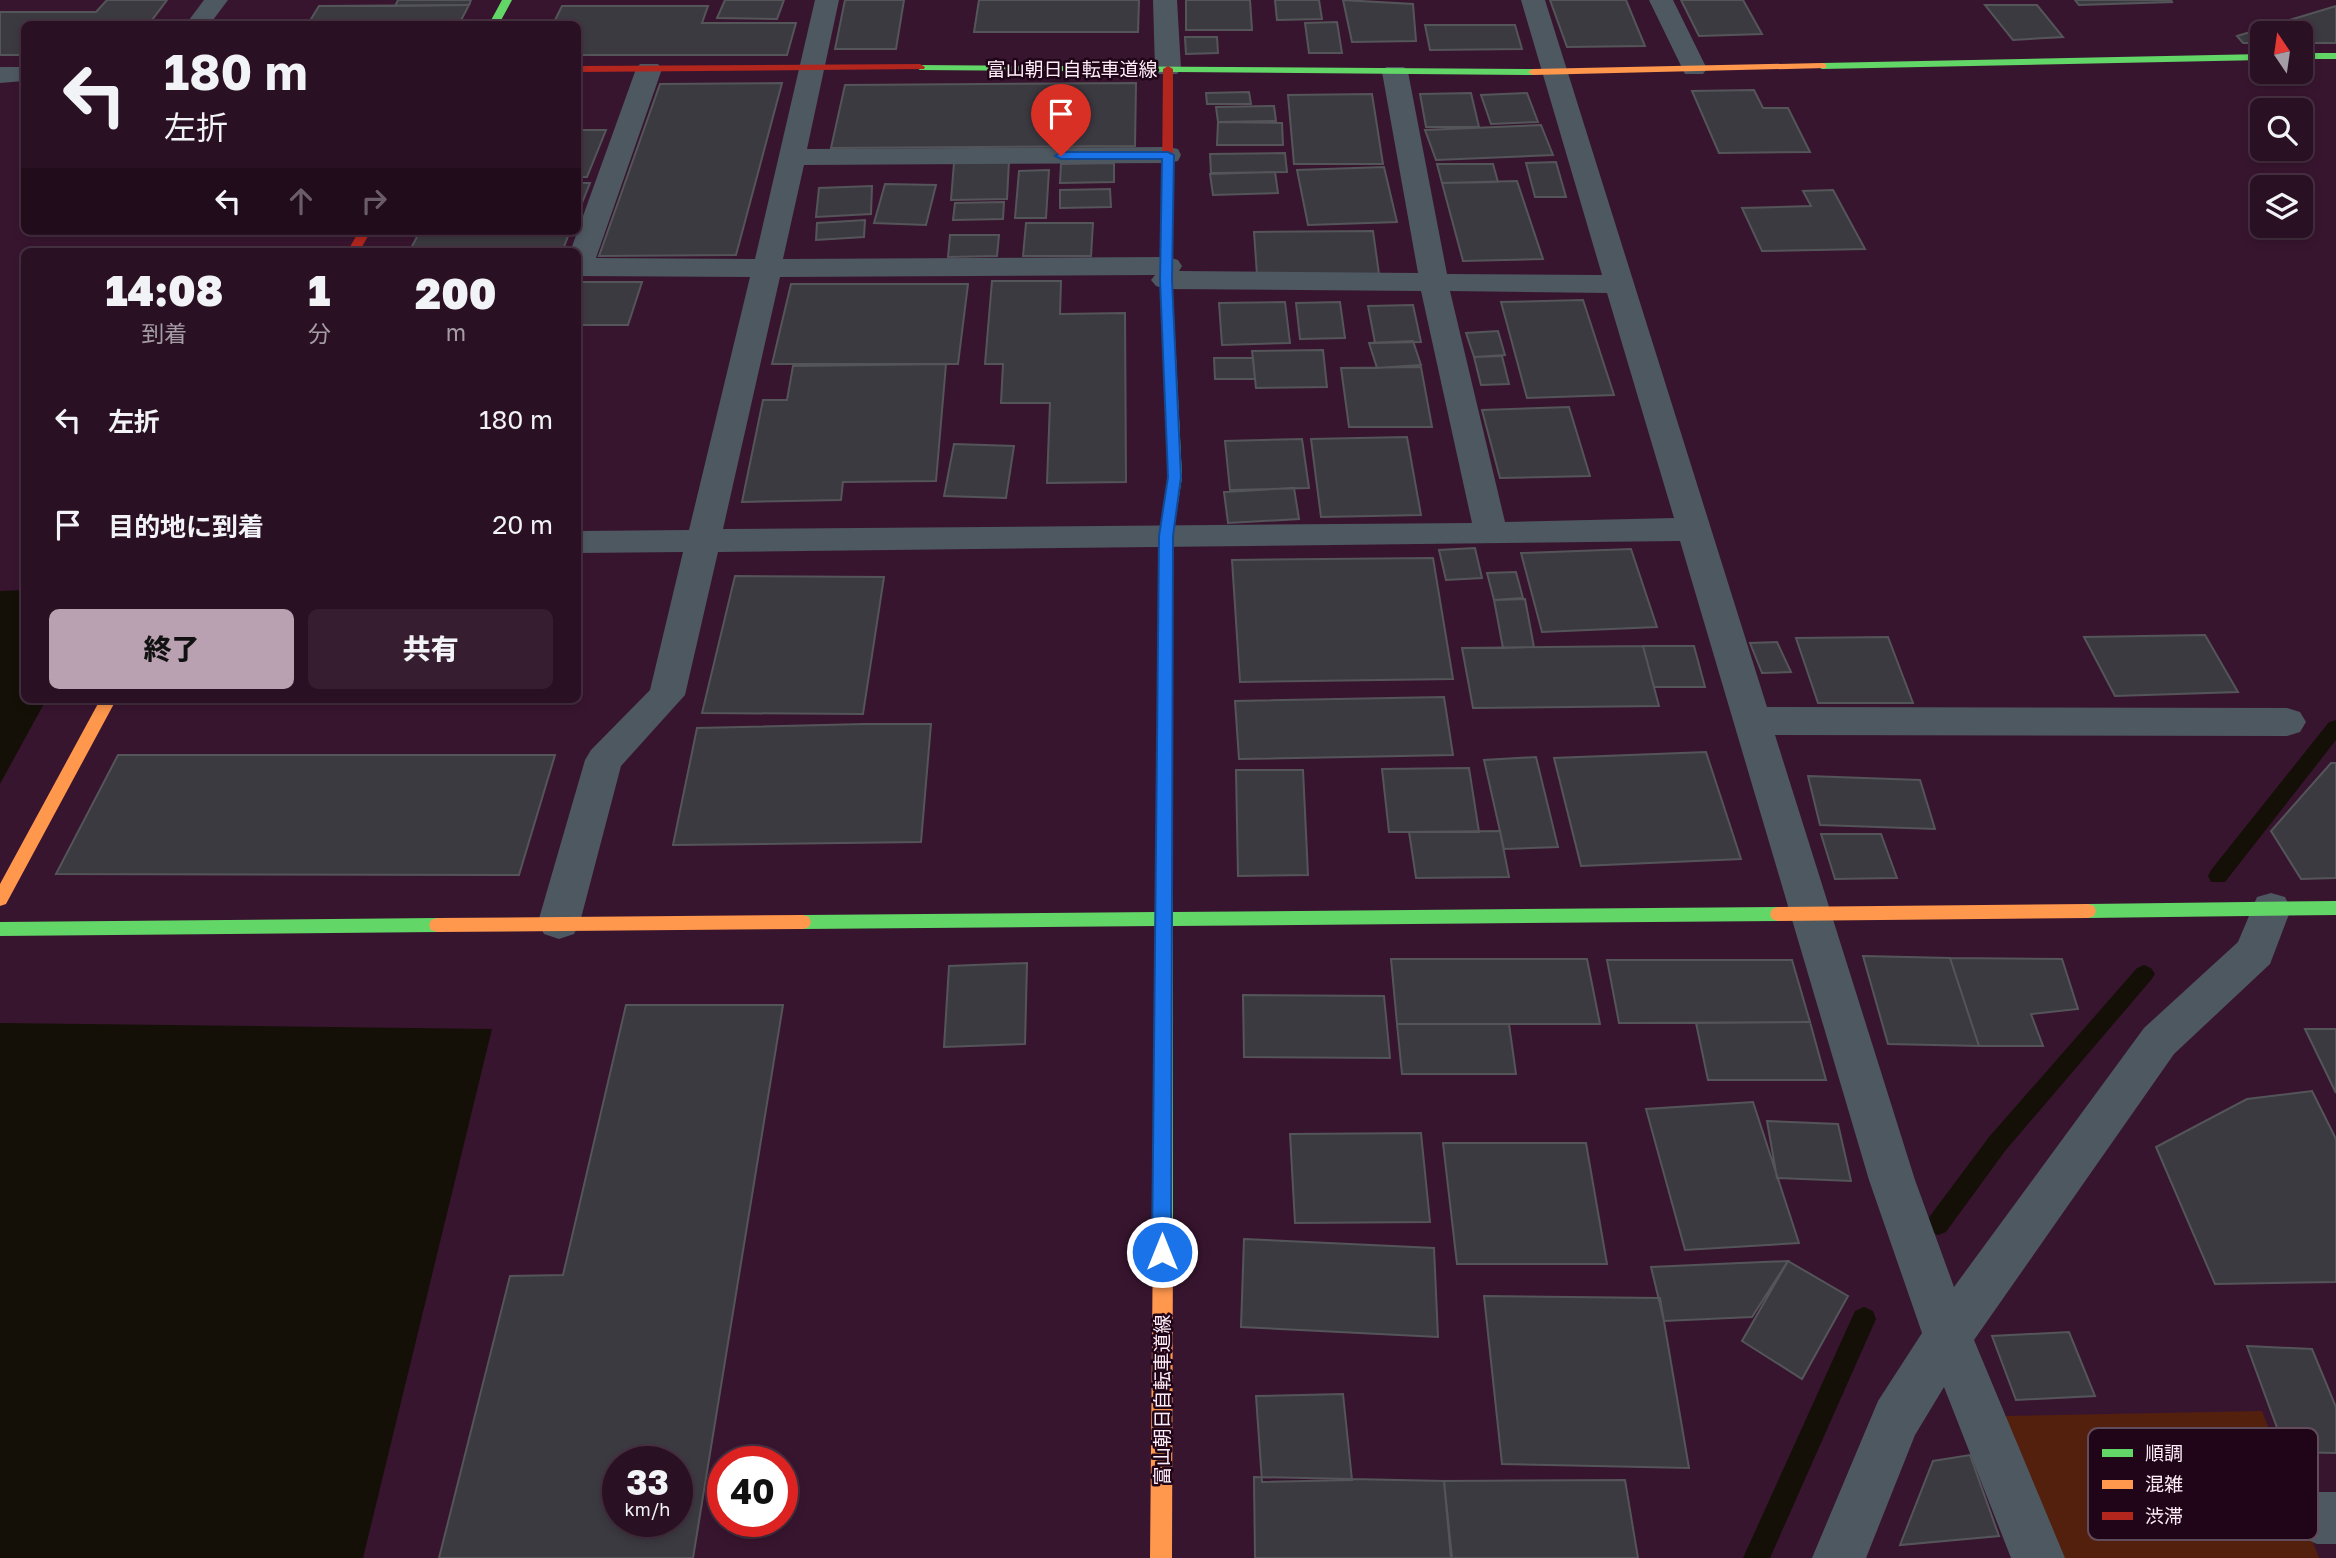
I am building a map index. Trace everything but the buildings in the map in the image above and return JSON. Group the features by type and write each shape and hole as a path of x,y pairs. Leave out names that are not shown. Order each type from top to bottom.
{"street":[{"path":"200,21 216,0"},
{"path":"496,21 507,0"},
{"path":"559,922 604,760 667,695 827,0"},
{"path":"1165,0 1168,69 1555,72 2250,57"},
{"path":"1533,0 1892,1180 1948,1336 2038,1558"},
{"path":"1661,0 1694,69"},
{"path":"2314,56 2336,56"},
{"name":"富山朝日自転車道線","path":"581,69 812,66 1168,69 1167,273 1175,477 1166,536 1162,918 1161,1558"},
{"path":"581,259 649,69"},
{"path":"1395,72 1434,284 1491,534"},
{"path":"0,75 21,74"},
{"path":"793,157 1168,155"},
{"path":"581,267 1167,273 1434,284 1618,284"},
{"path":"581,542 1491,534 1695,529"},
{"path":"0,899 106,703"},
{"path":"1754,721 2287,722"},
{"path":"0,929 559,922 1812,915 2336,908"},
{"path":"1839,1558 1896,1419 1948,1336 2159,1041 2255,952 2272,909"}],"shaded area":[{"path":"21,590 21,703 44,703 0,784 0,591"},
{"path":"0,1023 492,1029 363,1558 0,1558"},
{"path":"2262,1411 2269,1428 2088,1428 2088,1540 2312,1540 2319,1558 2061,1558 2004,1416"}],"waterway":[{"path":"2218,876 2336,727"},
{"path":"1938,1224 1997,1144 2144,974"},
{"path":"1756,1558 1864,1319"}],"traffic: fast":[{"path":"496,21 507,0"},
{"path":"2314,56 2336,56"},
{"path":"1822,66 2250,57"},
{"path":"920,67 1533,72"},
{"path":"1163,1232 1166,535 1175,477 1167,297"},
{"path":"2088,911 2336,908"},
{"path":"803,922 1778,914"},
{"path":"0,929 437,925"}],"traffic: slow":[{"path":"1533,72 1822,66"},
{"path":"0,899 106,703"},
{"path":"1778,914 2088,911"},
{"path":"437,925 803,922"},
{"path":"1161,1558 1163,1232"}],"traffic: jam":[{"path":"581,69 920,67"},
{"path":"1167,297 1168,69"},
{"path":"355,248 363,235"}],"route":[{"path":"1061,156 1168,155 1166,280 1175,477 1166,536 1162,1252"}]}
